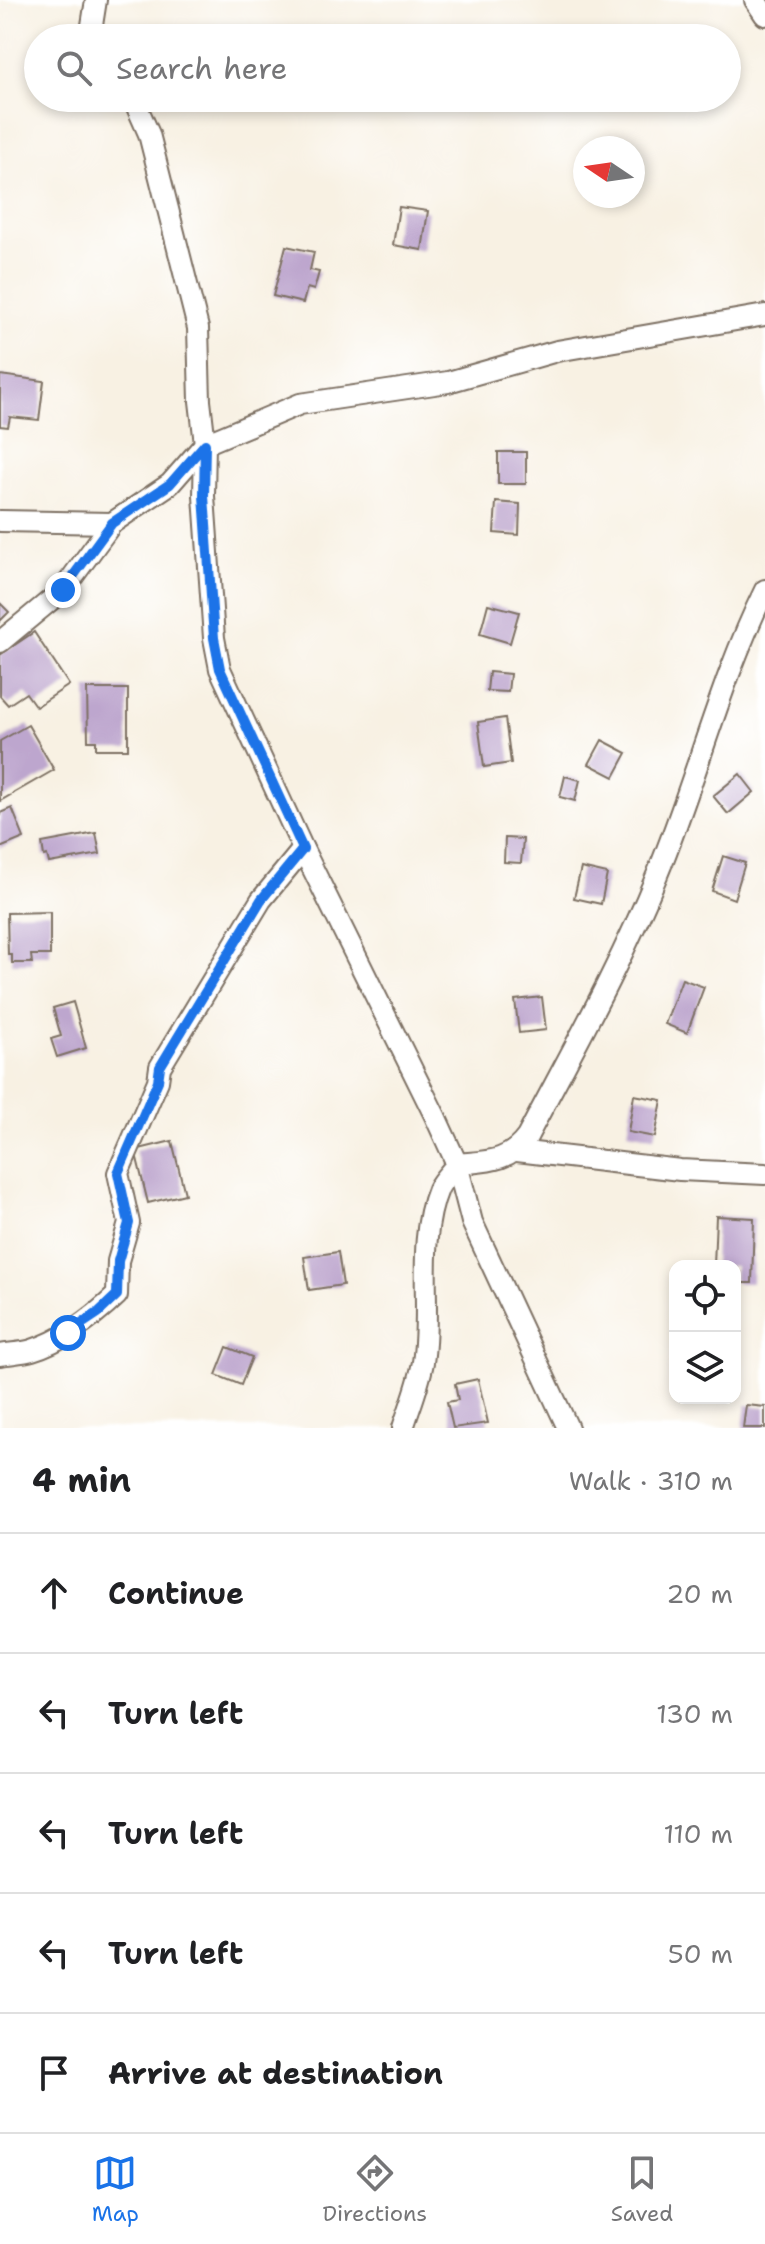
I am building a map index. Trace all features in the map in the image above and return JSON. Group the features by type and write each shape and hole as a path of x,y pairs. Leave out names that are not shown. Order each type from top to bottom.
{"street":[{"path":"92,24 96,0"},
{"path":"755,0 765,15"},
{"path":"139,112 149,134 198,328 200,401 205,444 204,496 214,638 220,669 303,849 407,1056 457,1164 472,1222 568,1428"},
{"path":"0,642 63,590 112,523 170,484 205,444 300,404 448,382 557,351 765,315"},
{"path":"0,521 112,523"},
{"path":"403,1428 423,1361 427,1243 439,1185 457,1164 499,1159 517,1151 527,1137 610,980 656,878 690,793 741,638 765,590"},
{"path":"0,1355 31,1351 68,1333 98,1313 117,1295 118,1261 129,1223 118,1173 158,1081 160,1067 261,900 303,849"},
{"path":"517,1151 680,1170 765,1174"}],"building":[{"path":"399,207 428,211 422,250 393,245"},
{"path":"286,246 314,252 310,270 319,272 314,290 307,288 303,303 273,296"},
{"path":"0,375 44,381 39,420 10,417 8,427 0,426"},
{"path":"498,452 526,452 526,484 498,484"},
{"path":"496,502 520,504 519,535 494,533"},
{"path":"0,603 9,612 0,621"},
{"path":"488,604 519,612 510,643 480,634"},
{"path":"34,632 69,685 36,707 26,693 8,705 0,696 0,655"},
{"path":"489,672 510,674 508,692 487,691"},
{"path":"87,689 128,689 128,749 96,749 96,741 88,741"},
{"path":"505,718 511,763 484,767 478,722"},
{"path":"28,725 54,770 0,801 0,741"},
{"path":"602,740 627,753 614,777 589,764"},
{"path":"740,774 754,792 728,814 713,796"},
{"path":"565,776 580,780 575,801 560,797"},
{"path":"12,808 24,838 0,848 0,813"},
{"path":"96,833 100,854 49,863 47,855 44,856 42,843"},
{"path":"505,838 523,839 521,863 504,862"},
{"path":"723,856 745,863 734,899 712,891"},
{"path":"581,868 607,874 601,904 574,898"},
{"path":"50,912 50,955 31,955 32,963 12,963 12,955 8,955 7,913"},
{"path":"682,979 704,987 687,1033 665,1024"},
{"path":"542,997 546,1030 519,1033 515,1000"},
{"path":"73,1002 86,1048 57,1057 51,1039 61,1036 53,1008"},
{"path":"634,1095 662,1100 655,1137 628,1132"},
{"path":"172,1141 185,1194 148,1203 135,1150"},
{"path":"716,1216 754,1218 752,1283 741,1283 741,1260 714,1260"},
{"path":"338,1252 343,1285 309,1290 304,1257"},
{"path":"227,1347 252,1357 241,1385 216,1375"},
{"path":"478,1379 488,1423 453,1428 447,1402 458,1400 455,1384"},
{"path":"746,1405 765,1407 765,1428 743,1428"}],"route":[{"path":"63,590 112,523 170,484 205,444 204,496 214,638 220,669 303,849 261,900 160,1067 158,1081 118,1173 129,1223 118,1261 117,1295 98,1313 68,1333"}]}
